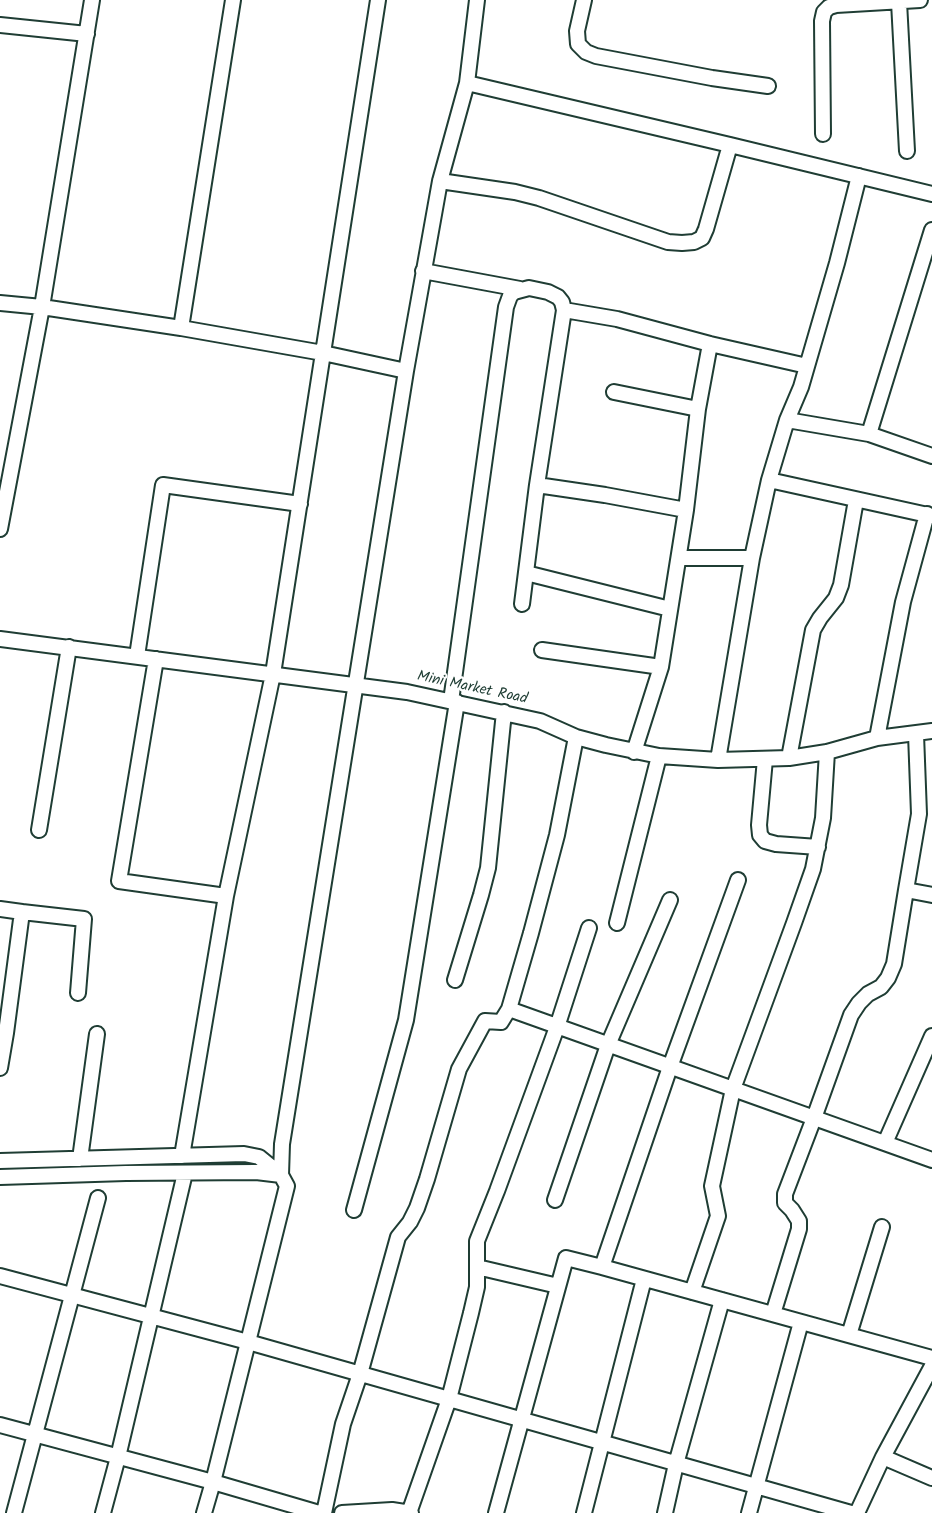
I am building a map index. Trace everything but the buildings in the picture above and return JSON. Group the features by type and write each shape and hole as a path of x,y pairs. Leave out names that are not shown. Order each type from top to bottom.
{"street":[{"path":"0,529 42,307 92,0"},
{"path":"181,328 232,0"},
{"path":"182,1155 226,896 273,674 378,0"},
{"path":"281,1175 282,1144 406,371 440,181 467,83 477,0"},
{"path":"584,0 577,31 578,44 586,52 596,56 768,86"},
{"path":"823,134 822,21 824,12 836,5 920,0"},
{"path":"899,2 907,151"},
{"path":"0,25 87,34"},
{"path":"467,83 932,194"},
{"path":"440,181 539,198 668,242 694,242 702,238 706,229 730,145"},
{"path":"718,760 752,558 769,480 787,420 801,387 837,263 859,176"},
{"path":"869,434 932,230"},
{"path":"423,271 520,289 529,288 549,292 562,302 564,310 537,485 522,604"},
{"path":"354,1210 406,1020 454,702 506,307 510,296 520,289"},
{"path":"0,303 181,328 322,353 406,371"},
{"path":"564,310 617,319 710,344 807,366"},
{"path":"634,752 661,667 686,510 698,409 710,344"},
{"path":"614,392 698,409"},
{"path":"787,420 869,434 932,456"},
{"path":"769,480 929,515 903,602 877,738"},
{"path":"137,656 163,485 300,504"},
{"path":"537,485 686,510"},
{"path":"789,759 813,630 836,598 841,585 856,500"},
{"path":"679,558 752,558"},
{"path":"526,573 670,609"},
{"name":"Mini Market Road","path":"0,639 407,692 540,721 576,736 634,752 658,756 718,760 789,759 827,752 877,738 932,731"},
{"path":"39,830 69,647"},
{"path":"542,650 661,667"},
{"path":"156,659 119,881 226,896"},
{"path":"455,980 488,868 504,712"},
{"path":"772,1314 799,1229 799,1221 785,1203 785,1194 851,1015 868,994 881,987 894,964 919,814 916,734"},
{"path":"0,1425 321,1513 343,1424 360,1374 398,1237 410,1222 428,1179 459,1069 485,1021 501,1022 509,1009 557,835 576,736"},
{"path":"692,1292 718,1216 712,1185 733,1089 813,869 823,818 827,752"},
{"path":"617,923 658,756"},
{"path":"765,759 760,836 765,841 776,844 818,847"},
{"path":"602,1267 670,1066 738,880"},
{"path":"906,890 932,895"},
{"path":"555,1200 608,1045 670,900"},
{"path":"0,909 84,919 78,993"},
{"path":"0,1068 22,912"},
{"path":"342,1513 392,1510 410,1513 449,1399 477,1287 477,1241 557,1026 589,928"},
{"path":"509,1009 932,1160"},
{"path":"80,1159 97,1034"},
{"path":"885,1143 932,1036"},
{"path":"0,1161 244,1155 259,1157 281,1175 287,1186 204,1513"},
{"path":"0,1177 256,1172 281,1175"},
{"path":"103,1513 185,1173"},
{"path":"14,1513 98,1197"},
{"path":"849,1335 882,1227"},
{"path":"496,1513 566,1258 932,1358"},
{"path":"477,1267 558,1286"},
{"path":"0,1276 248,1342 851,1513"},
{"path":"584,1513 644,1279"},
{"path":"665,1513 676,1464 722,1300"},
{"path":"749,1513 801,1322"},
{"path":"857,1513 883,1457 932,1366"},
{"path":"918,1391 932,1397"},
{"path":"883,1457 932,1478"}]}
